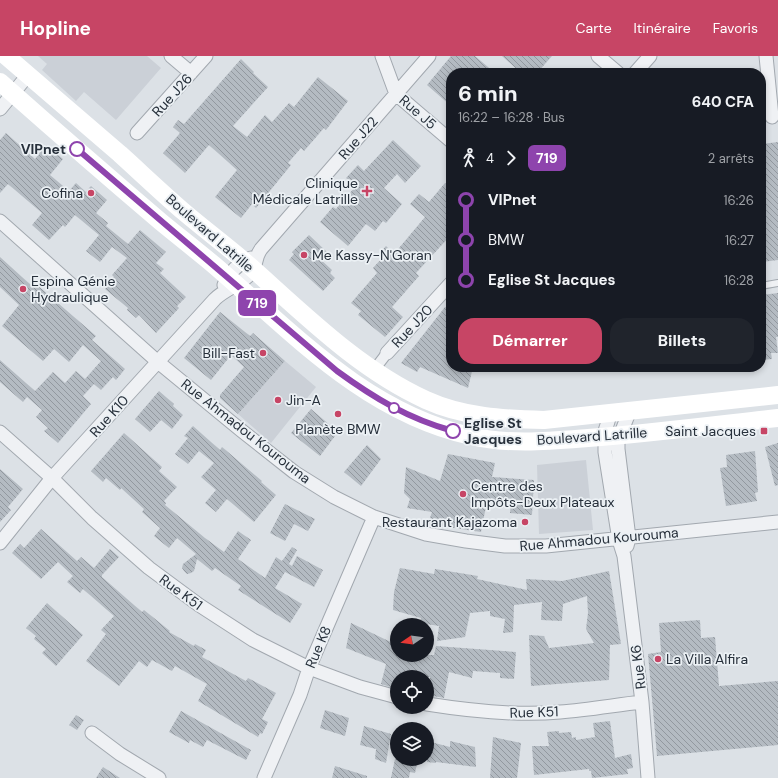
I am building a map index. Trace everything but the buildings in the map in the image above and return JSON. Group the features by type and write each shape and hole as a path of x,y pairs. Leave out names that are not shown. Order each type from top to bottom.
{"main road":[{"name":"Boulevard Latrille","path":"6,56 113,148 184,212 251,262 352,356 404,389 428,401 476,416 518,420 544,420 778,395"},
{"name":"Boulevard Latrille","path":"0,82 229,285 337,371 366,392 419,420 472,437 545,441 612,436 778,418"}],"street":[{"path":"171,56 191,73"},
{"name":"Rue J26","path":"137,133 206,56"},
{"name":"Rue J5","path":"382,56 396,94 446,137"},
{"name":"Rue J22","path":"229,285 251,262 429,56"},
{"path":"598,56 612,68"},
{"path":"639,68 650,56"},
{"path":"766,56 770,117"},
{"path":"0,109 28,75"},
{"name":"Rue Ahmadou Kourouma","path":"0,221 158,362 294,472 334,497 374,517 426,534 505,546 546,546 778,522"},
{"name":"Rue K10","path":"0,543 52,478 229,285"},
{"name":"Rue J20","path":"374,370 387,352 446,297"},
{"name":"Rue K6","path":"630,410 612,436 605,452 624,539 624,556 642,702 648,778"},
{"name":"Rue K6","path":"611,412 607,422 612,436"},
{"name":"Rue K51","path":"0,432 52,478 92,518 149,568 199,605 253,640 309,668 360,687 390,695"},
{"name":"Rue K8","path":"264,778 300,695 309,668 374,517"},
{"name":"Rue K51","path":"434,705 504,713 560,712 642,702"},
{"path":"92,733 120,754 159,778"}],"lane":[{"path":"766,285 778,283"}],"shaded area":[{"path":"38,56 147,56 161,68 116,120 84,92 76,101 42,70 47,64"},
{"name":"Jin-A","path":"285,361 316,387 271,443 238,414"},
{"path":"586,460 593,530 539,534 537,465"}],"bus line":[{"name":"719","path":"77,149 116,184 215,266 337,371 366,392 394,408 419,420 453,431"}],"place":[{"name":"VIPnet","path":"77,149"},
{"name":"Clinique Médicale Latrille","path":"367,191"},
{"name":"Cofina","path":"91,193"},
{"name":"Me Kassy-N'Goran","path":"304,255"},
{"name":"Espina Génie Hydraulique","path":"23,289"},
{"name":"Bill-Fast","path":"263,353"},
{"name":"Jin-A","path":"278,400"},
{"name":"Planète BMW","path":"338,414"},
{"name":"Eglise St Jacques","path":"453,431"},
{"name":"Saint Jacques","path":"764,431"},
{"name":"Centre des Impôts-Deux Plateaux","path":"463,494"},
{"name":"Restaurant Kajazoma","path":"525,522"},
{"name":"La Villa Alfira","path":"658,659"}]}
